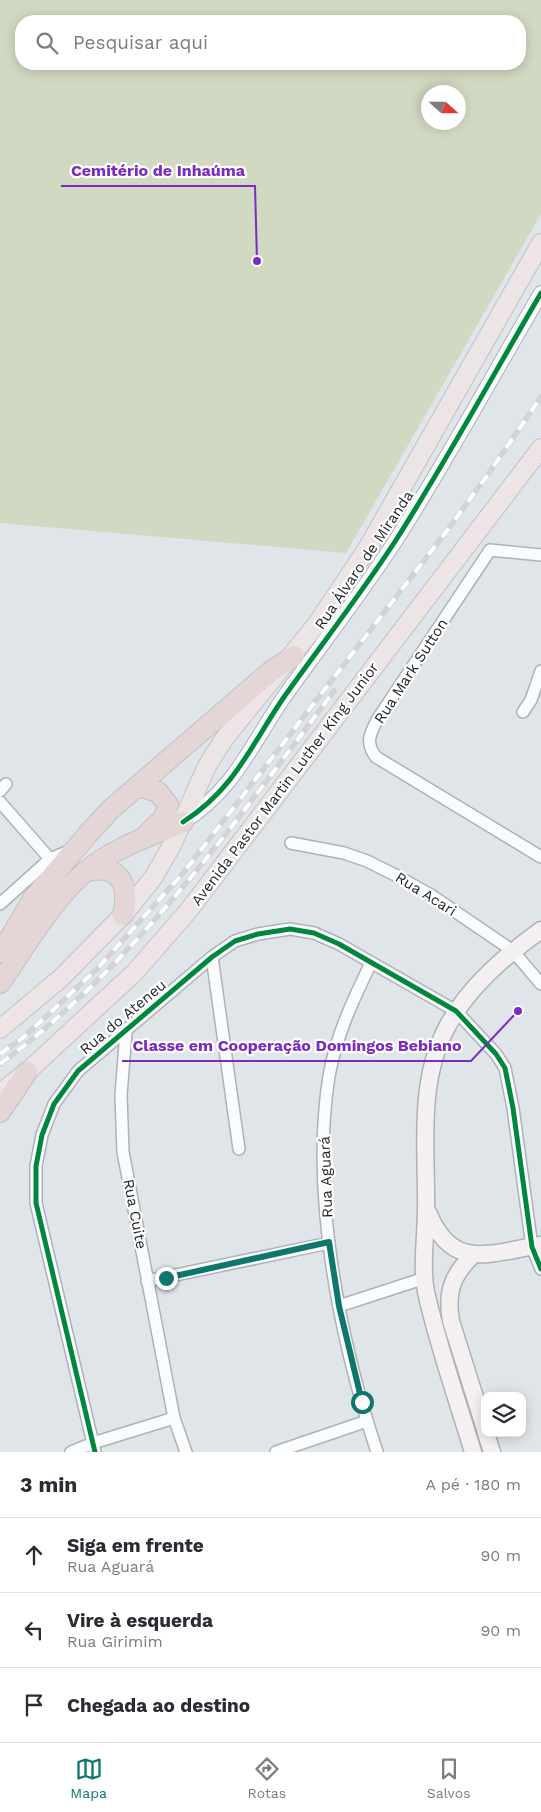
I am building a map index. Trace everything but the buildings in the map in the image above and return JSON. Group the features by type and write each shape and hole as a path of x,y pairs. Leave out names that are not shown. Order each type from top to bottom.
{"highway":[{"path":"0,931 33,898 73,850 110,810 270,672 294,656"},
{"path":"138,786 158,792 168,805 168,812 160,823 139,840"},
{"path":"0,977 8,957 86,871 108,856 139,840 184,822"},
{"path":"86,871 105,870 120,878 127,893 123,915"},
{"path":"0,983 8,957 10,940 33,898"},
{"path":"0,1112 27,1072"}],"main road":[{"path":"0,1029 61,978 123,915 153,878 184,822 207,766 224,739 294,656 368,548 541,243"},
{"name":"Avenida Pastor Martin Luther King Junior","path":"0,1093 27,1072 135,972 189,910 541,448"},
{"path":"473,1452 437,1329 425,1278 425,1136 428,1090 439,1045 456,1011 484,979 513,951 541,930"},
{"path":"426,1206 435,1228 443,1240 452,1248 473,1255 536,1246"},
{"path":"473,1255 456,1274 448,1302 451,1321 481,1416"},
{"path":"487,1437 492,1452"}],"street":[{"name":"Rua Álvaro de Miranda","path":"184,822 211,803 228,784 282,701 396,540 541,293"},
{"name":"Rua Mark Sutton","path":"541,555 490,550 377,720 368,738 370,749 376,757 541,857"},
{"path":"523,712 531,700 541,671"},
{"path":"0,802 50,859"},
{"name":"Rua Acari","path":"291,843 344,853 367,861 432,896 513,951 541,984"},
{"path":"0,904 50,859 73,850"},
{"name":"Rua do Ateneu","path":"94,1447 42,1236 36,1203 36,1166 42,1135 54,1104 78,1071 212,957 235,941 258,934 290,929 314,933 331,940 456,1011 496,1054 505,1068 541,1269"},
{"path":"212,957 239,1149"},
{"name":"Rua Aguará","path":"371,964 339,1036 329,1076 324,1174 329,1242 339,1306 367,1421 377,1452"},
{"name":"Rua Cuite","path":"126,1032 121,1126 123,1152 174,1418 186,1452"},
{"path":"148,1281 329,1242"},
{"path":"339,1306 425,1278"},
{"path":"72,1452 94,1447 174,1418"},
{"path":"276,1452 367,1421"}],"green space":[{"path":"0,0 541,0 541,214 346,553 0,523"}],"railway":[{"path":"0,1054 24,1037 97,969 184,872 446,532 541,397"},
{"path":"0,1064 49,1025 95,983 139,938 220,841 334,691"}],"cycle path":[{"path":"183,822 201,809 229,781 284,697 383,560 433,479 541,293"},
{"path":"95,1452 36,1203 36,1166 42,1135 54,1104 78,1071 212,957 235,941 258,934 290,929 314,933 339,944 456,1011 496,1054 505,1068 513,1108 532,1247 541,1269"}],"place":[{"name":"Cemitério de Inhaúma","path":"257,261"},
{"name":"Classe em Cooperação Domingos Bebiano","path":"518,1011"}],"route":[{"path":"166,1278 329,1242 339,1306 362,1402"}]}
